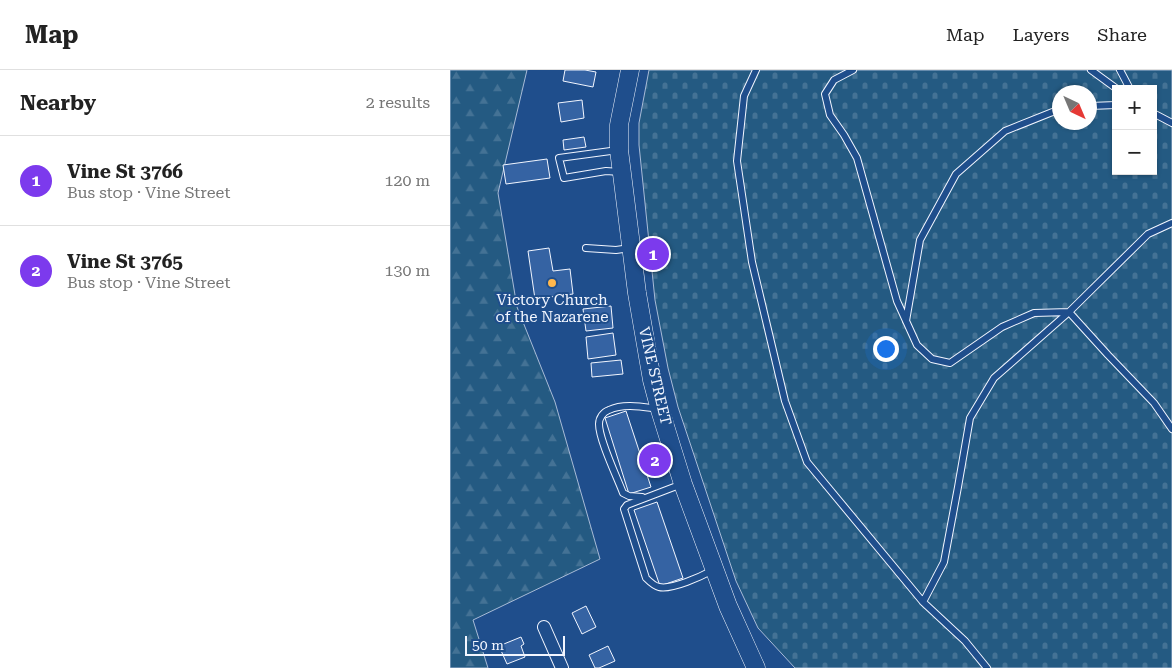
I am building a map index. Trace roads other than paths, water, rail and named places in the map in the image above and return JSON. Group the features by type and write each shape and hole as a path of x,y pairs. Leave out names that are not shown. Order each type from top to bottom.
{"main road":[{"name":"VINE STREET","path":"630,70 619,126 619,150 637,293 651,370 660,410 683,484 728,606 756,668"}],"street":[{"path":"544,627 562,668"}],"lane":[{"path":"756,70 744,96 737,161 752,262 785,401 807,462 923,602 966,641 987,668"},
{"path":"853,70 834,80 824,94 830,115 857,158 897,301 917,345 932,359 950,363 1002,327 1034,313 1069,312 1154,404 1172,429"},
{"path":"1091,70 1112,85"},
{"path":"1120,70 1128,85"},
{"path":"1097,106 1112,105"},
{"path":"906,322 920,240 956,174 1005,131 1052,112"},
{"path":"1157,115 1172,124"},
{"path":"619,150 559,158 564,178 606,171 621,172"},
{"path":"923,602 944,562 970,418 994,378 1069,312 1148,234 1172,223"},
{"path":"586,248 616,250 631,248"},
{"path":"648,497 629,496 623,493 606,450 599,423 605,412 622,406 660,410"},
{"path":"683,484 627,505 624,509 646,578 660,588 670,587 715,570"}],"place":[{"name":"Vine St 3766","path":"653,254"},
{"name":"Victory Church of the Nazarene","path":"552,283"},
{"name":"Vine St 3765","path":"655,460"}]}
